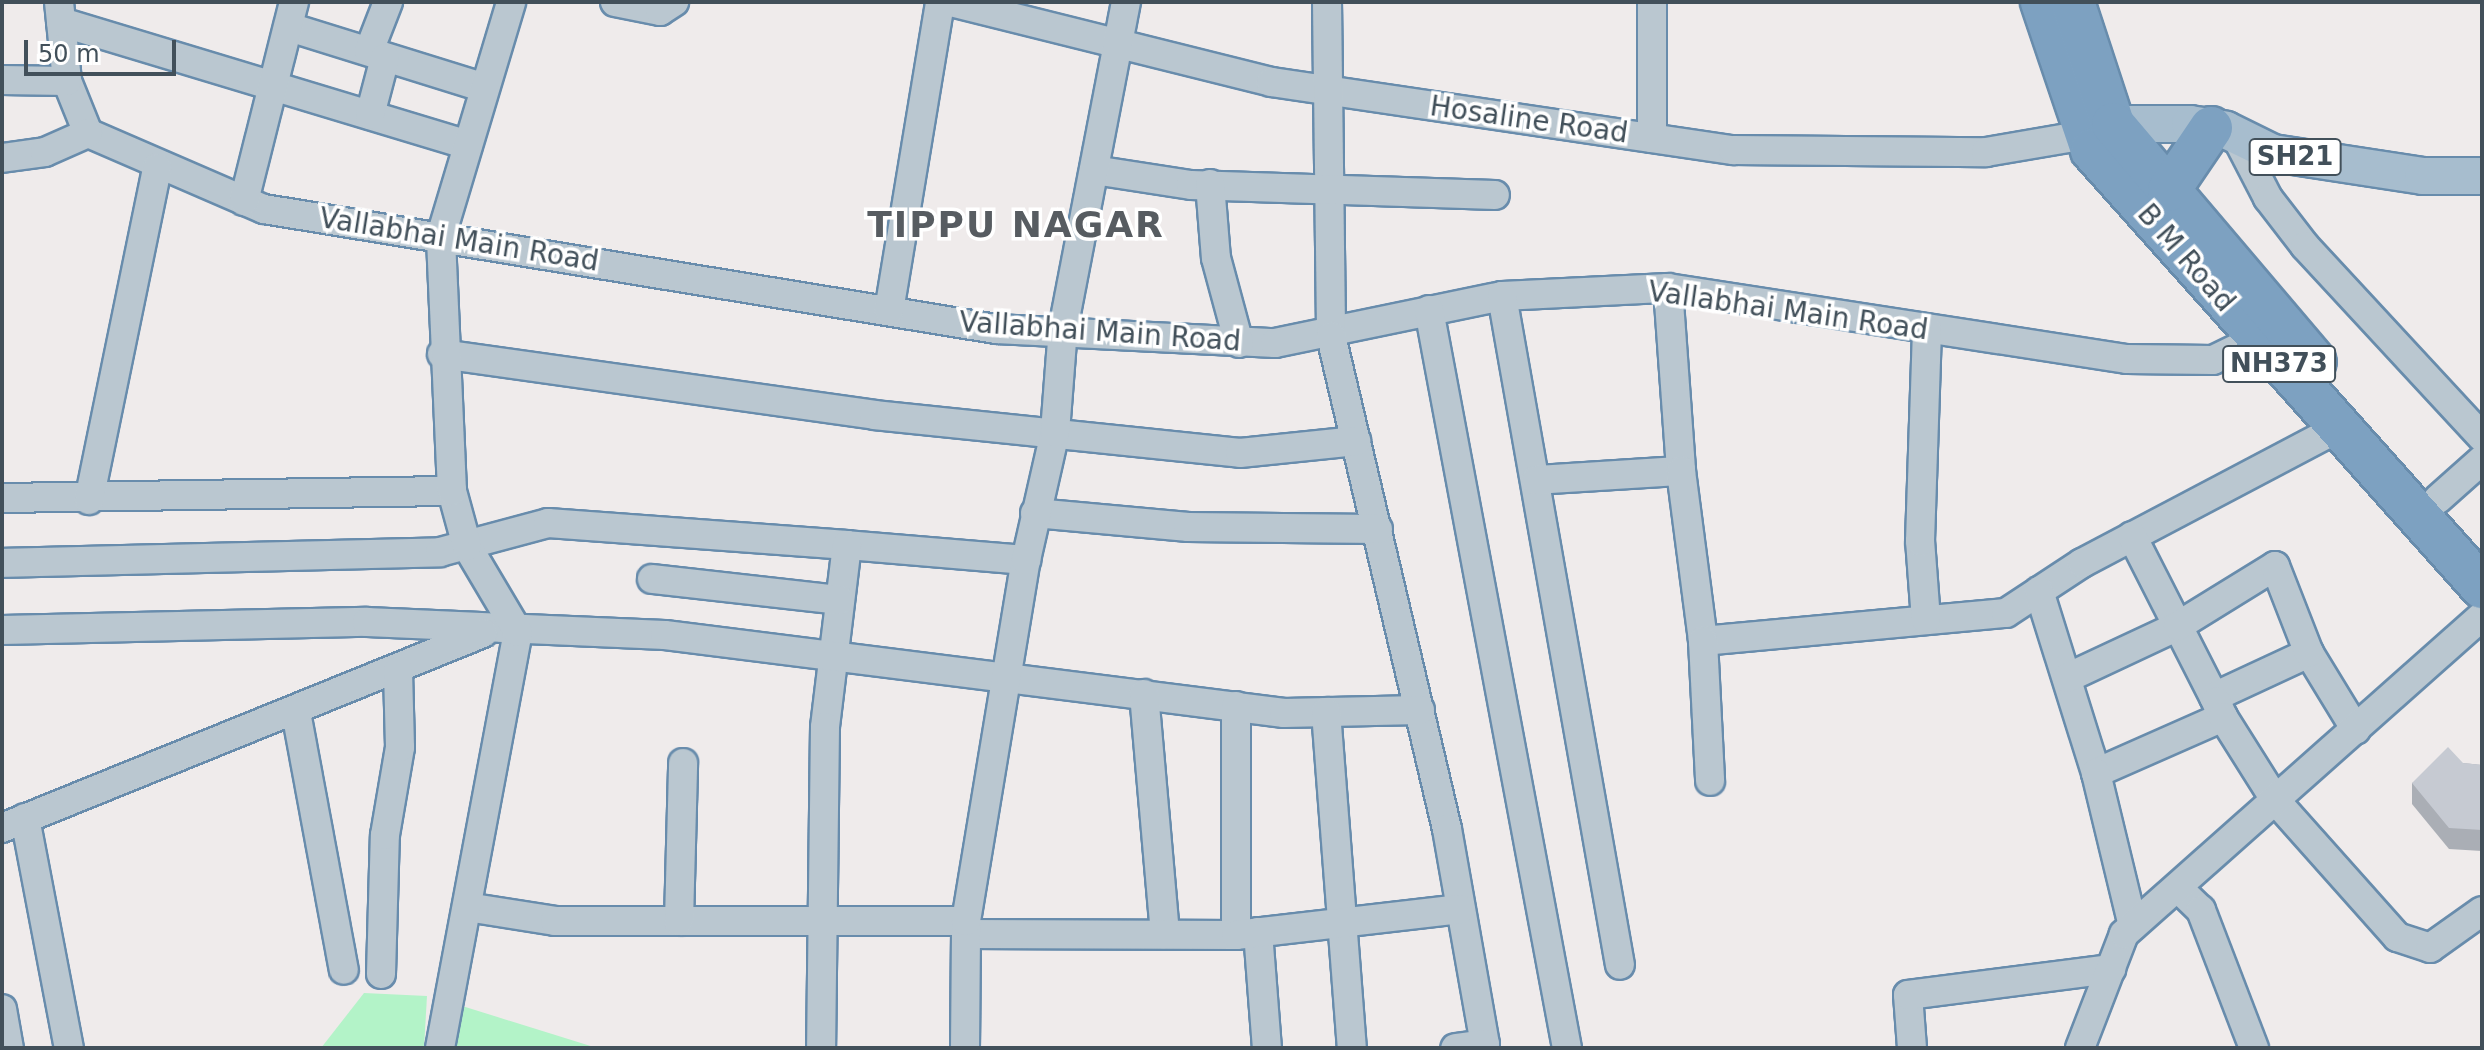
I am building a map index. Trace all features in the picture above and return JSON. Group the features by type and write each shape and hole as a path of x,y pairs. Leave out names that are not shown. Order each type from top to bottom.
{"highway":[{"name":"B M Road","path":"2042,2 2099,129 2256,339 2340,427 2482,587"},
{"name":"NH373","path":"2073,2 2099,129 2169,190 2482,547"},
{"path":"2169,190 2224,133"}],"main road":[{"name":"SH21","path":"2099,129 2224,133 2273,153 2423,176 2482,176"}],"street":[{"path":"370,115 377,54 388,2"},
{"path":"440,1048 518,632 467,546 452,491 442,354 441,236 511,2"},
{"path":"615,2 660,11 674,2"},
{"path":"889,311 940,2"},
{"name":"Hosaline Road","path":"951,2 1121,46 1333,91 1733,150 1970,152 2046,147 2099,129"},
{"path":"965,1048 966,927 1010,675 1026,560 1055,432 1063,329 1121,46 1126,2"},
{"path":"1327,2 1333,91 1331,336 1420,710 1486,1046 1455,1048"},
{"path":"1652,2 1652,138"},
{"path":"2,158 45,152 88,133 67,81 60,12 277,86 468,145"},
{"path":"244,201 277,86 291,14 377,54 485,88"},
{"path":"2,80 67,81"},
{"name":"Vallabhai Main Road","path":"88,133 157,168 244,201 996,329 1063,329 1239,343 1331,336 1429,310 1502,296 1668,288 2127,359 2213,360 2256,339"},
{"path":"2224,133 2305,246 2482,437"},
{"path":"89,500 157,168"},
{"path":"1094,170 1210,184 1333,186 1495,195"},
{"path":"1210,184 1216,258 1239,343"},
{"path":"1668,288 1681,471 1703,641 1710,781"},
{"path":"1502,296 1620,965"},
{"path":"1429,310 1567,1048"},
{"path":"1926,620 1920,541 1927,330"},
{"path":"442,354 874,415 1240,453 1356,441"},
{"path":"1703,641 2006,613 2132,536 2340,427"},
{"path":"2438,499 2482,460"},
{"path":"1536,480 1681,471"},
{"path":"2,498 89,500 452,491"},
{"path":"1035,513 1240,529 1378,529"},
{"path":"2,563 467,546 548,523 1026,560"},
{"path":"2132,536 2218,707 2276,801 2409,945 2444,944 2482,911"},
{"path":"821,1048 820,917 834,656 847,545"},
{"path":"2067,678 2178,626 2275,566 2309,653 2356,730"},
{"path":"652,579 840,600"},
{"path":"2039,591 2096,773 2133,926"},
{"path":"2080,1048 2111,969 2133,926 2482,616"},
{"path":"2,630 367,622 485,633 665,635 1010,675 1236,706 1326,712 1420,710"},
{"path":"69,1048 14,823 398,671 485,633"},
{"path":"2096,773 2309,653"},
{"path":"381,974 385,835 400,747 398,671"},
{"path":"1144,694 1165,934"},
{"path":"1236,706 1247,933 1267,1048"},
{"path":"296,712 344,970"},
{"path":"1326,712 1352,1048"},
{"path":"679,921 683,763"},
{"path":"2178,888 2201,910 2254,1048"},
{"path":"467,907 555,921 820,917 966,927 1165,934 1247,933 1461,909"},
{"path":"1912,1048 1908,995 2111,969"},
{"path":"2,1009 9,1048"}],"green space":[{"path":"364,993 427,996 424,1048 321,1048"},
{"path":"459,1005 597,1048 456,1048"}],"building":[{"path":"2448,747 2463,763 2482,765 2482,830 2449,828 2412,783"}],"district":[{"name":"TIPPU NAGAR","path":"1016,225"}]}
